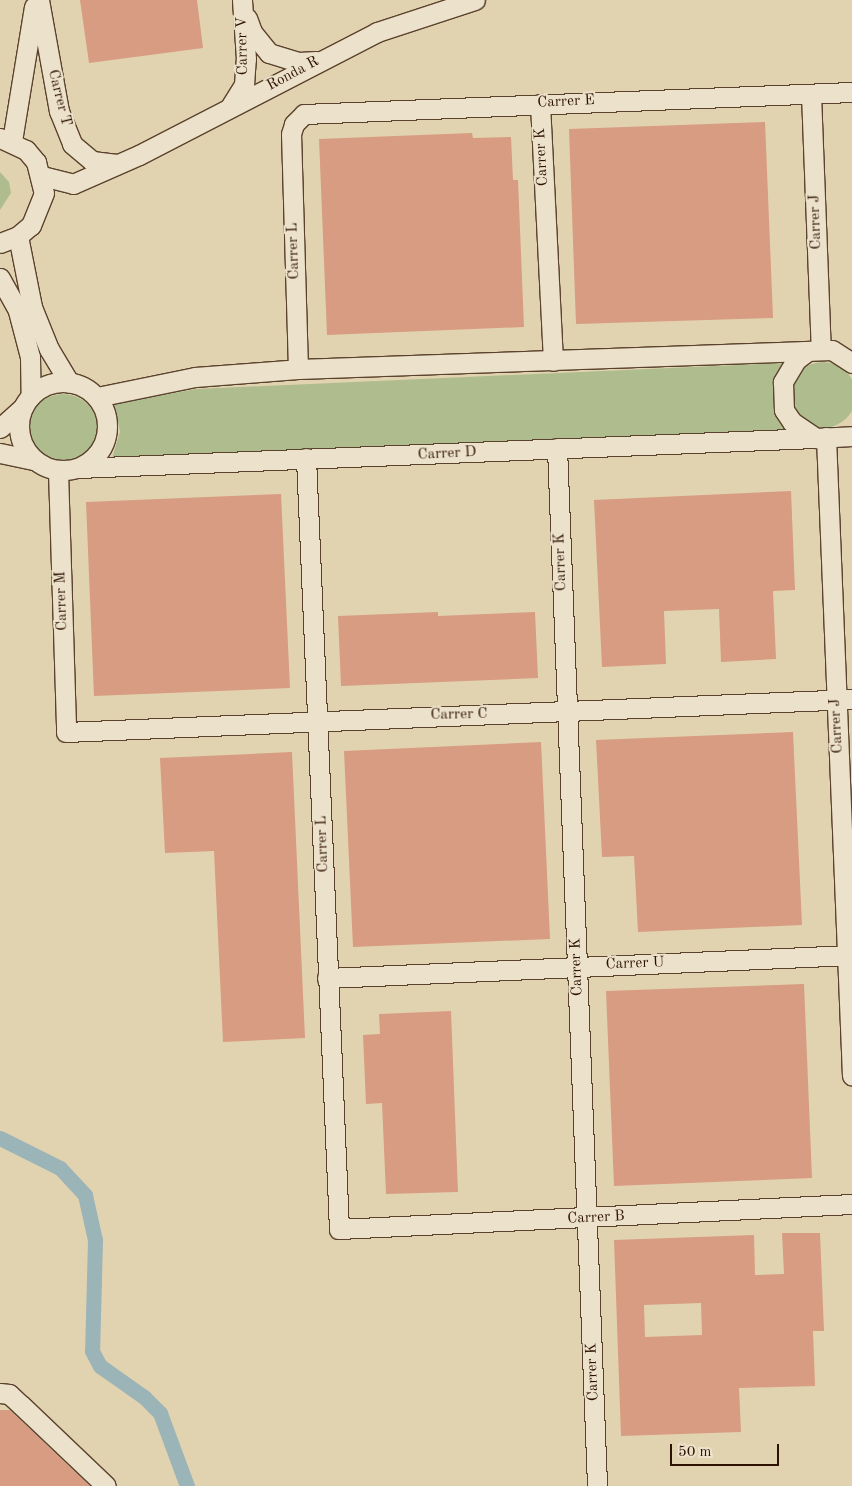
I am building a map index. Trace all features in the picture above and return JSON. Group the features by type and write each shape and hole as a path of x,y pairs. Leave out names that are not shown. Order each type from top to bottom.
{"street":[{"name":"Carrer T","path":"6,139 35,0"},
{"name":"Carrer T","path":"39,0 60,111 72,144 92,161 118,164"},
{"name":"Ronda R","path":"42,176 73,184 227,110 317,61 377,32 475,0"},
{"name":"Carrer V","path":"242,4 252,32 270,53 299,62 317,61"},
{"name":"Carrer V","path":"227,110 244,84 242,4"},
{"name":"Carrer E","path":"291,134 294,124 314,111 852,92"},
{"name":"Carrer J","path":"812,94 820,350"},
{"name":"Carrer K","path":"540,104 554,361"},
{"name":"Carrer L","path":"291,134 298,369"},
{"path":"0,243 18,236 40,210 42,176 36,162 6,139"},
{"path":"0,453 34,460 58,471 78,468 96,456 106,438 106,416 97,397 69,382 49,349 32,307 18,236"},
{"path":"0,278 18,311 30,357 27,401 20,436 34,460"},
{"path":"97,397 195,377 298,369 852,349"},
{"path":"820,350 852,363"},
{"path":"820,350 790,369 782,396 792,422 833,437 852,426"},
{"path":"0,428 27,401 48,385 69,382"},
{"name":"Carrer J","path":"833,437 844,699 852,1075"},
{"name":"Carrer D","path":"78,468 833,437"},
{"name":"Carrer K","path":"557,448 597,1486"},
{"name":"Carrer L","path":"306,458 320,718 327,978 339,1229"},
{"name":"Carrer M","path":"58,471 66,732"},
{"name":"Carrer C","path":"66,732 320,718 567,712 844,699"},
{"name":"Carrer U","path":"327,978 850,955"},
{"name":"Carrer B","path":"339,1229 852,1204"},
{"path":"0,1393 9,1394 22,1404 106,1486"}],"green space":[{"path":"0,172 9,182 11,193 0,210"},
{"path":"823,362 836,364 851,377 854,382 856,395 854,408 841,423 836,426 823,428 810,426 795,413 792,408 790,395 792,382 805,367 810,364"},
{"path":"783,363 787,430 112,458 120,432 114,404 196,389"},
{"path":"70,394 83,400 92,409 96,415 98,429 96,443 88,454 77,462 56,464 49,462 38,454 30,443 28,422 30,415 38,404 49,396"}],"building":[{"path":"80,0 197,0 203,48 89,63"},
{"path":"765,122 773,318 576,324 569,129"},
{"path":"472,133 473,138 511,137 513,180 518,180 524,327 327,335 319,139"},
{"path":"791,491 795,590 773,591 776,659 721,662 719,609 664,611 666,664 602,667 594,500"},
{"path":"281,494 290,688 94,696 86,502"},
{"path":"438,612 438,616 535,612 538,678 341,686 338,616"},
{"path":"793,732 802,925 638,932 634,856 602,857 596,740"},
{"path":"541,742 550,939 353,947 344,751"},
{"path":"292,752 305,1038 223,1042 214,851 165,853 160,758"},
{"path":"804,984 812,1178 614,1186 606,991"},
{"path":"451,1011 458,1192 386,1194 382,1103 366,1104 363,1035 380,1034 379,1014"},
{"path":"782,1233 820,1233 824,1331 813,1331 815,1386 739,1388 741,1432 621,1436 614,1240 754,1235 755,1275 784,1274","holes":["701,1303 702,1335 645,1337 644,1305"]},
{"path":"0,1410 10,1410 90,1486 0,1486"}],"waterway":[{"path":"0,1138 60,1168 85,1195 95,1240 92,1351 100,1366 144,1397 160,1413 187,1486"}]}
